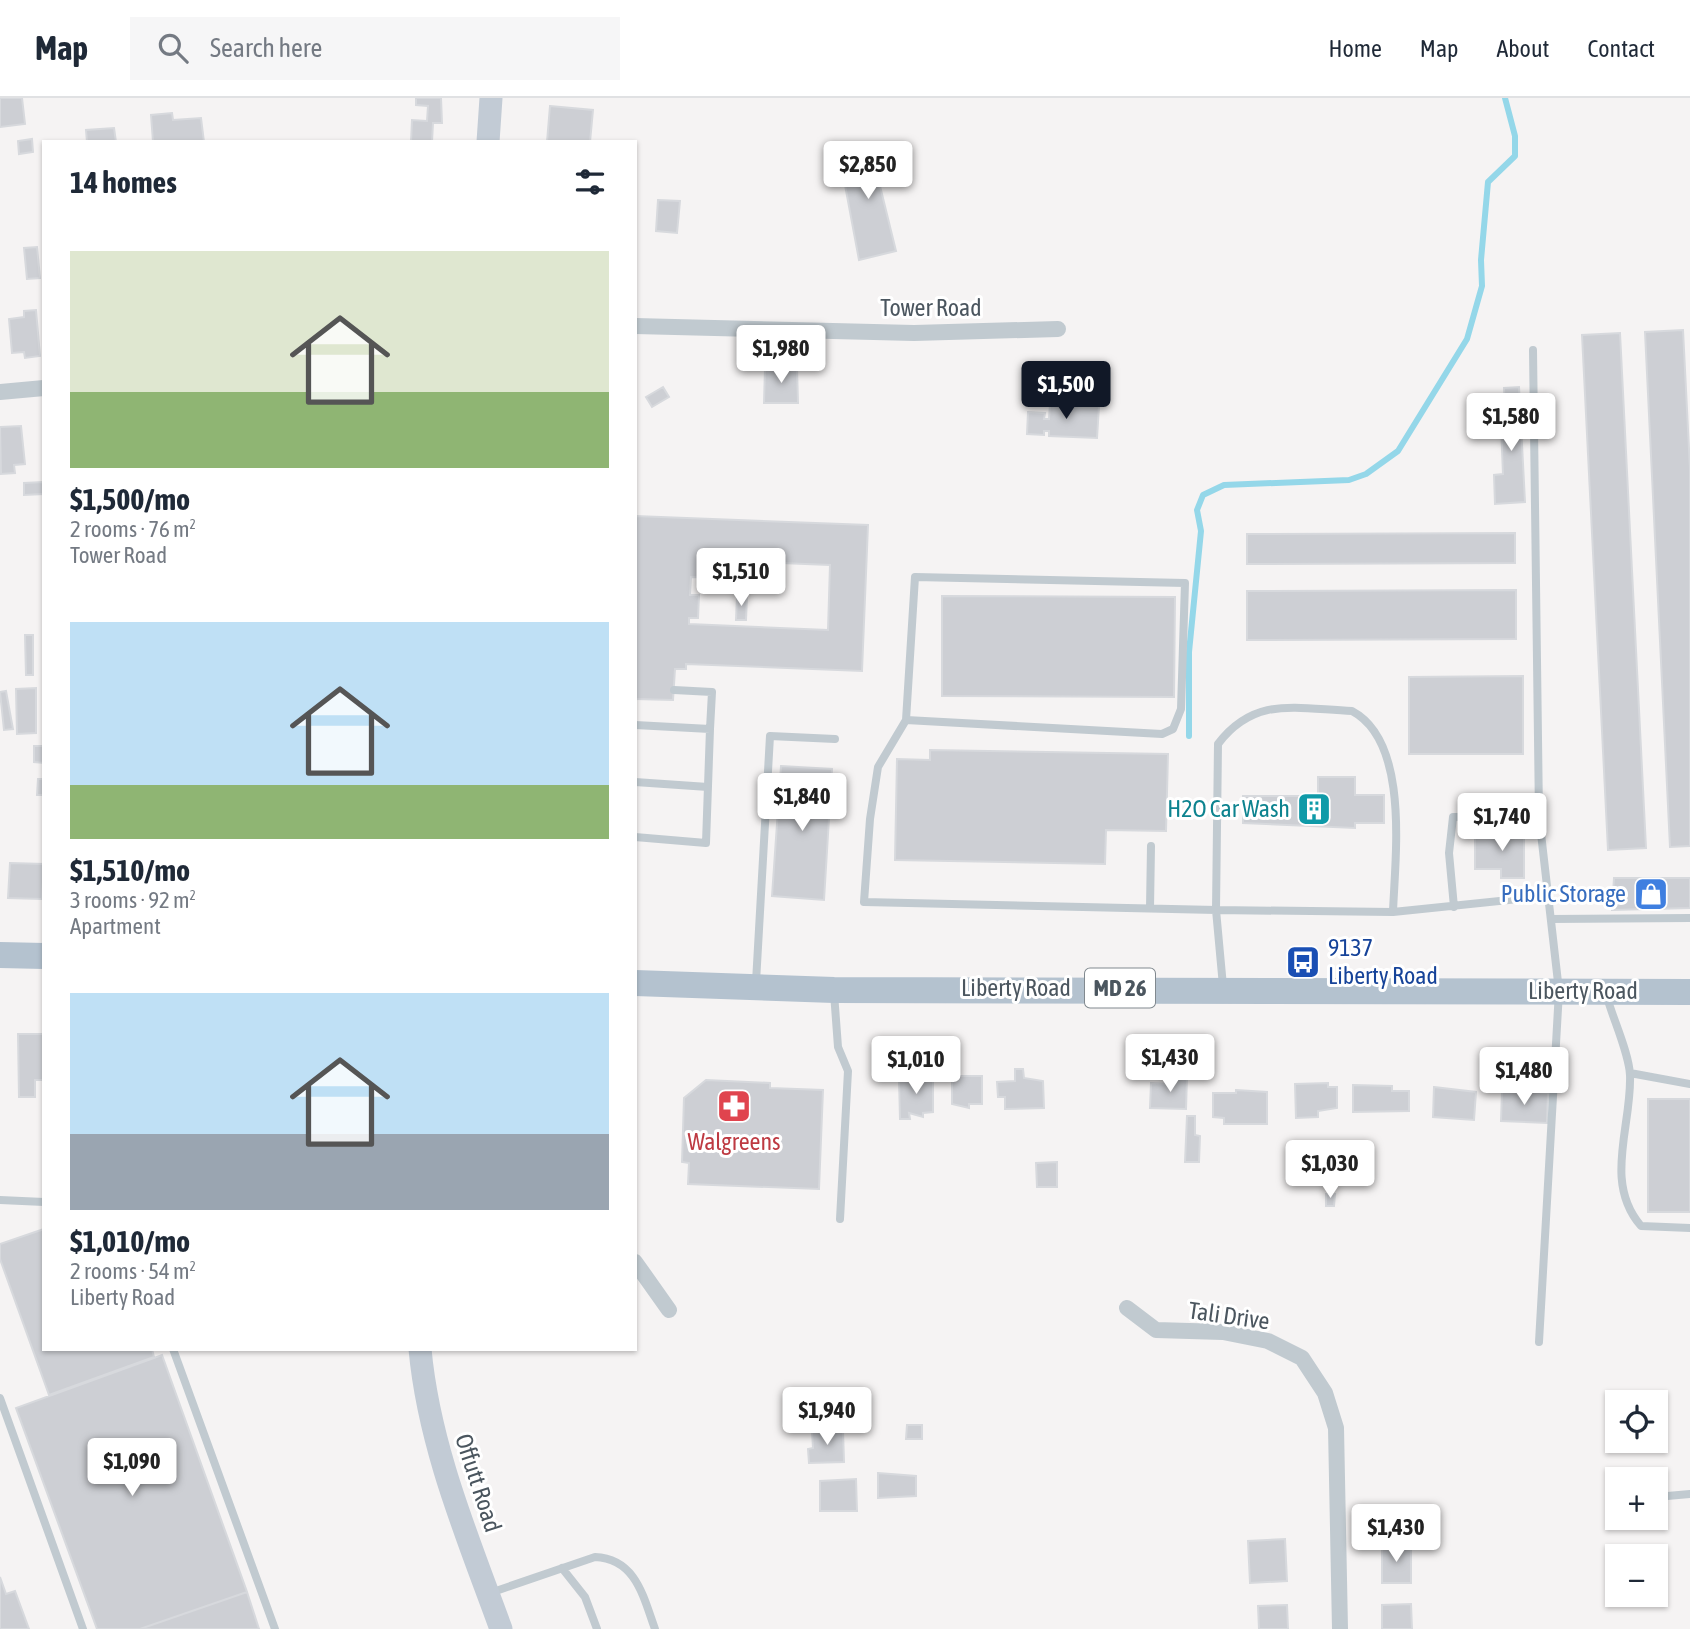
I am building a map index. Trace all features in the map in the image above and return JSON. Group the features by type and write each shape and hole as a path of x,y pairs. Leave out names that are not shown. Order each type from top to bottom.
{"main road":[{"path":"0,955 42,956"},
{"name":"Liberty Road","path":"637,983 834,990 1690,992"}],"street":[{"path":"488,140 491,98"},
{"name":"Tower Road","path":"637,326 915,333 1058,329"},
{"path":"0,392 42,388"},
{"path":"637,1265 669,1310"},
{"name":"Tali Drive","path":"1127,1308 1156,1330 1223,1332 1268,1341 1302,1358 1318,1381 1325,1393 1336,1428 1340,1629"},
{"name":"Offutt Road","path":"420,1351 435,1438 501,1629"}],"lane":[{"path":"1534,350 1539,816 1559,991 1539,1342"},
{"path":"906,720 1162,734 1172,729 1181,709 1185,583 915,577 906,720 878,767 870,819 864,902 1393,912 1548,896"},
{"path":"637,837 706,843 712,692 674,690"},
{"path":"1224,989 1216,910 1218,744 1245,717 1273,708 1352,711 1363,717 1382,745 1396,797 1393,912"},
{"path":"637,725 710,729"},
{"path":"756,987 770,736 835,739"},
{"path":"637,782 708,787"},
{"path":"1454,907 1449,853 1453,817 1539,816"},
{"path":"1150,908 1151,846"},
{"path":"1551,919 1690,918"},
{"path":"834,990 838,1046 848,1071 840,1219"},
{"path":"1605,991 1630,1073 1622,1149 1622,1191 1626,1205 1641,1226 1690,1228"},
{"path":"1630,1073 1690,1084"},
{"path":"0,1200 42,1202"},
{"path":"174,1351 275,1629"},
{"path":"0,1398 83,1629"},
{"path":"1668,1496 1690,1494"},
{"path":"488,1594 595,1557 619,1561 631,1572 639,1586 655,1629"},
{"path":"562,1568 585,1597 597,1629"}],"building":[{"path":"0,98 22,98 25,124 0,127"},
{"path":"416,98 441,98 442,123 433,123 432,140 411,140 412,120 427,121 428,106 416,105"},
{"path":"550,106 593,110 590,140 547,140"},
{"path":"172,113 173,120 201,118 204,140 153,140 151,115"},
{"path":"114,128 116,140 87,140 86,130"},
{"path":"32,139 33,152 19,154 18,141"},
{"path":"887,150 894,183 880,186 896,251 859,260 845,185 841,186 835,160"},
{"path":"658,200 680,201 677,233 656,231"},
{"path":"37,247 40,278 27,279 24,248"},
{"path":"36,310 40,356 25,358 24,352 12,353 9,319 24,317 24,311"},
{"path":"1683,330 1690,469 1690,846 1670,847 1645,332"},
{"path":"1620,333 1646,848 1608,850 1582,335"},
{"path":"797,367 798,403 764,403 765,368"},
{"path":"663,387 669,397 652,407 646,397"},
{"path":"1519,387 1525,502 1495,504 1494,475 1503,474 1501,426 1506,426 1504,388"},
{"path":"1050,403 1099,406 1097,438 1049,436 1049,431 1044,431 1044,435 1027,434 1028,412 1045,413 1044,419 1049,419"},
{"path":"21,426 25,464 14,465 15,473 1,474 0,427"},
{"path":"42,482 42,494 24,495 24,483"},
{"path":"637,516 868,525 862,671 686,664 686,669 675,669 673,700 637,699","holes":["759,562 830,565 828,630 689,624 689,618 698,618 699,595 690,595 691,577 758,579"]},
{"path":"1515,533 1515,563 1247,564 1247,534"},
{"path":"1516,590 1516,639 1247,640 1247,591"},
{"path":"737,596 747,596 746,620 736,620"},
{"path":"942,596 1175,597 1174,697 942,696"},
{"path":"25,635 33,635 33,675 26,675"},
{"path":"1523,676 1523,754 1409,754 1409,677"},
{"path":"36,688 36,733 17,734 16,689"},
{"path":"6,691 13,729 4,730 0,692"},
{"path":"34,746 42,746 42,763 34,762"},
{"path":"930,750 1168,754 1166,831 1106,830 1105,864 895,860 897,759 930,760"},
{"path":"781,766 832,769 824,900 772,896"},
{"name":"H2O Car Wash","path":"1318,777 1355,777 1355,795 1384,795 1384,823 1355,823 1355,828 1243,823 1243,796 1318,796"},
{"path":"38,779 42,779 42,795 37,795"},
{"path":"1500,828 1524,828 1524,878 1501,878 1501,869 1475,869 1475,836 1500,835"},
{"path":"10,863 42,864 42,899 8,898"},
{"name":"Public Storage","path":"1614,878 1690,878 1690,908 1612,910"},
{"path":"18,1034 42,1034 42,1080 35,1080 35,1097 19,1097"},
{"path":"1015,1069 1023,1069 1024,1078 1043,1081 1044,1108 1005,1109 1005,1097 998,1097 997,1082 1015,1081"},
{"path":"952,1076 982,1076 982,1104 969,1104 969,1108 952,1104"},
{"path":"1172,1076 1187,1077 1186,1109 1150,1108 1151,1083 1172,1084"},
{"path":"933,1077 933,1112 923,1113 923,1117 909,1113 910,1119 900,1119 899,1078"},
{"name":"Walgreens","path":"706,1080 770,1083 770,1088 823,1090 819,1189 688,1184 689,1163 682,1162 684,1098"},
{"path":"1328,1083 1328,1087 1337,1087 1337,1108 1318,1111 1318,1117 1296,1118 1295,1084"},
{"path":"1353,1085 1392,1086 1392,1091 1409,1091 1409,1111 1353,1112"},
{"path":"1434,1087 1476,1092 1474,1120 1433,1117"},
{"path":"1236,1090 1267,1092 1267,1124 1224,1124 1224,1118 1213,1117 1213,1093 1236,1093"},
{"path":"1502,1091 1548,1093 1547,1123 1501,1121"},
{"path":"1648,1099 1690,1099 1690,1212 1648,1212"},
{"path":"1187,1116 1195,1116 1195,1135 1200,1136 1199,1162 1185,1162"},
{"path":"1057,1162 1057,1187 1037,1187 1036,1163"},
{"path":"1326,1194 1335,1194 1334,1206 1326,1206"},
{"path":"42,1230 42,1351 152,1351 154,1357 49,1395 0,1259 0,1244"},
{"path":"162,1355 247,1592 140,1629 97,1629 16,1408"},
{"path":"907,1425 922,1425 922,1439 906,1439"},
{"path":"843,1430 844,1462 809,1463 808,1449 813,1448 812,1431"},
{"path":"878,1473 916,1476 916,1496 878,1498"},
{"path":"856,1479 857,1511 820,1511 820,1481"},
{"path":"1285,1539 1287,1581 1250,1583 1248,1541"},
{"path":"1382,1545 1411,1545 1411,1583 1382,1583"},
{"path":"0,1577 6,1594 15,1591 29,1629 0,1629"},
{"path":"247,1592 259,1629 140,1629"},
{"path":"1411,1604 1412,1629 1382,1629 1382,1605"},
{"path":"1287,1605 1288,1629 1259,1629 1258,1606"}],"waterway":[{"path":"1189,736 1189,652 1201,531 1197,510 1203,495 1224,485 1349,480 1366,474 1398,451 1467,339 1482,286 1481,260 1488,182 1515,156 1515,136 1505,98"}],"place":[{"name":"H2O Car Wash","path":"1314,809"},
{"name":"Public Storage","path":"1651,894"},
{"name":"9137 Liberty Road","path":"1303,962"},
{"name":"Walgreens","path":"734,1106"}]}
